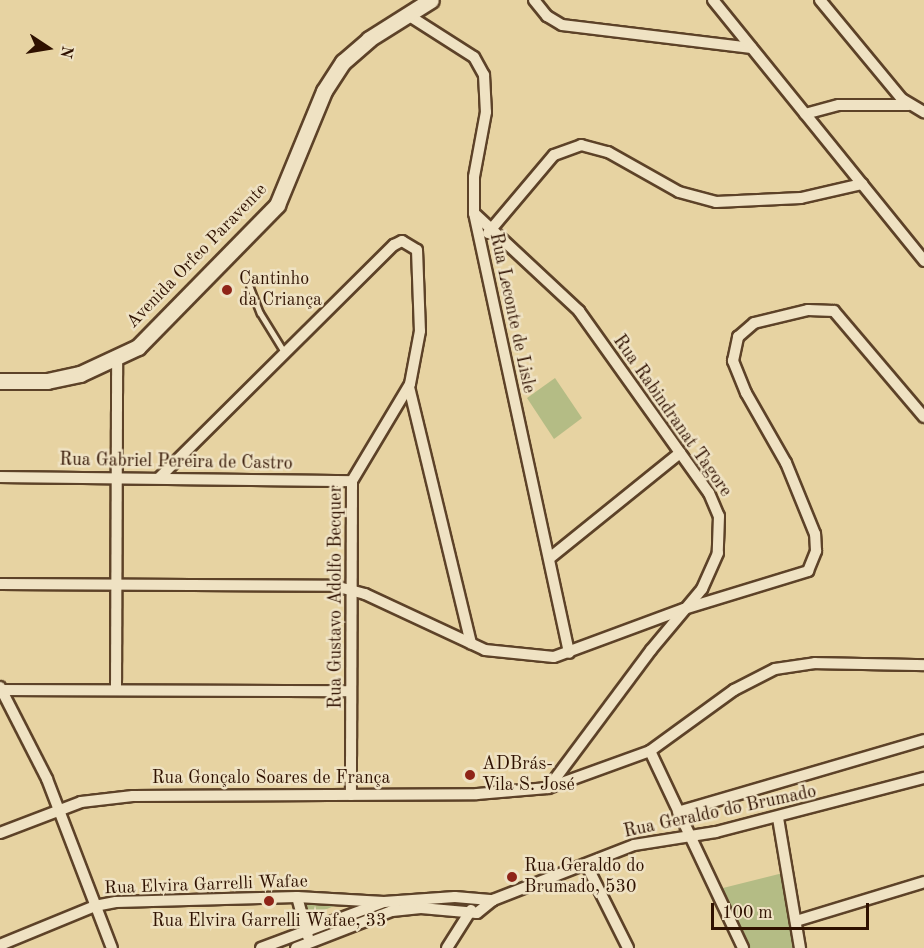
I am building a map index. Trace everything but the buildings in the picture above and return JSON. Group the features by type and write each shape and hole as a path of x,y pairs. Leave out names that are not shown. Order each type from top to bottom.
{"main road":[{"name":"Avenida Orfeo Paravente","path":"0,381 47,381 80,374 117,358 157,329 274,209 331,79 351,53 431,0"}],"street":[{"path":"534,0 547,16 562,25 752,48"},
{"path":"713,0 924,261"},
{"path":"820,0 909,105 924,112"},
{"name":"Rua Leconte de Lisle","path":"408,15 468,52 482,69 486,112 474,177 474,213 551,557 569,653"},
{"path":"805,114 838,105 909,105"},
{"path":"480,242 554,155 581,145 608,152 679,192 716,202 801,198 862,184"},
{"name":"Rua Rabindranat Tagore","path":"474,213 579,311 714,501 721,535 706,582 548,788"},
{"name":"Rua Gustavo Adolfo Becquer","path":"284,352 394,245 406,242 417,250 420,260 418,352 409,387 352,481 351,795"},
{"path":"0,584 351,590 471,644 495,652 539,658 569,653 684,609 802,575 816,552 815,534 798,490 746,393 733,361 738,337 754,323 808,310 834,311 924,417"},
{"path":"159,478 284,352"},
{"path":"116,689 117,358"},
{"path":"409,387 471,644"},
{"path":"551,557 680,453"},
{"name":"Rua Gabriel Pereira de Castro","path":"0,477 352,481"},
{"name":"Rua Gonçalo Soares de França","path":"0,833 81,802 133,796 351,795 548,788 650,751 734,690 781,667 815,663 924,665"},
{"path":"112,948 59,810 1,689 351,691"},
{"path":"678,812 924,740"},
{"path":"650,751 743,948"},
{"name":"Rua Geraldo do Brumado","path":"469,914 481,911 493,900 634,845 691,837 778,818 924,778"},
{"path":"778,818 800,948"},
{"path":"586,864 628,948"},
{"path":"796,921 924,882"},
{"path":"297,897 310,942"},
{"name":"Rua Elvira Garrelli Wafae","path":"0,945 95,906 129,900 297,897 384,902"},
{"path":"447,948 476,899"},
{"path":"261,948 384,902 493,900"},
{"path":"384,902 392,911"},
{"path":"296,948 392,911 421,908 469,914"}],"lane":[{"path":"249,285 260,313 284,352"}],"green space":[{"path":"555,378 582,418 554,439 527,398"},
{"path":"787,872 800,948 746,948 719,889"},
{"path":"305,902 339,904 310,916 305,913"}],"place":[{"name":"Cantinho da Criança","path":"227,290"},
{"name":"ADBrás- Vila S. José","path":"470,775"},
{"name":"Rua Geraldo do Brumado, 530","path":"512,877"},
{"name":"Rua Elvira Garrelli Wafae, 33","path":"269,901"}]}
